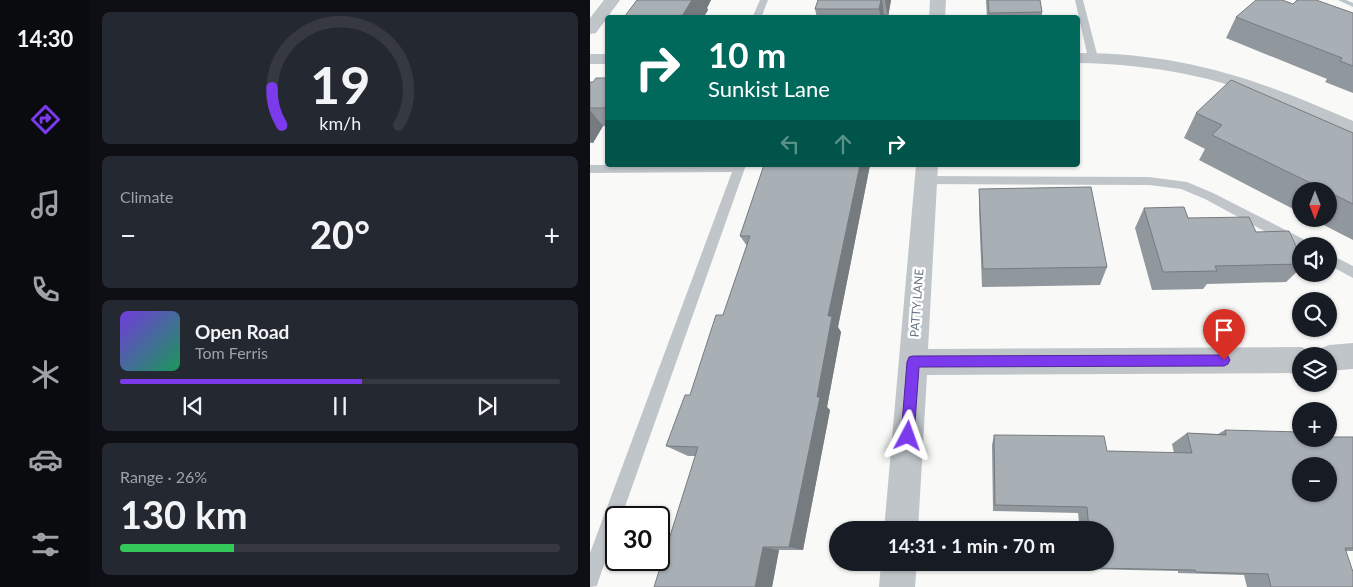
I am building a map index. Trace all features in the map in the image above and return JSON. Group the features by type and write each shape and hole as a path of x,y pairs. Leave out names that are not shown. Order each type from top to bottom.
{"street":[{"path":"590,29 595,15 612,0"},
{"path":"937,15 938,0"},
{"path":"1085,58 1119,58 1189,68 1258,88 1353,129"},
{"path":"590,59 605,59"},
{"name":"PATTY LANE","path":"902,521 927,172"},
{"path":"1337,357 1353,356"},
{"path":"913,362 1292,360"},
{"path":"897,587 898,571"}],"lane":[{"path":"757,15 764,0"},
{"path":"1079,0 1085,58"},
{"path":"590,169 739,167 590,579"},
{"path":"927,172 1149,181 1183,185 1209,196 1292,240"},
{"path":"1337,263 1353,272"}],"building":[{"path":"637,0 692,0 683,15 626,15"},
{"path":"818,0 881,0 879,9 815,9"},
{"path":"988,0 1040,0 1042,12 989,13"},
{"path":"1256,0 1282,0 1293,4 1297,0 1316,0 1353,13 1353,66 1340,61 1342,58 1236,17"},
{"path":"596,78 605,78 605,108 590,108 590,82 593,82"},
{"path":"1231,80 1353,133 1353,204 1338,196 1338,182 1309,182 1212,135 1222,125 1196,113"},
{"path":"763,167 860,167 828,316 832,316 817,397 820,397 789,547 763,547 755,587 654,587 659,571 670,571 670,536 698,447 666,446 685,395 690,395 716,315 723,315 750,236 740,236"},
{"path":"1091,187 1107,267 983,269 979,189"},
{"path":"1184,207 1188,218 1249,217 1256,232 1289,231 1292,238 1292,264 1215,266 1217,271 1163,272 1144,208"},
{"path":"1225,430 1292,432 1292,447 1337,447 1337,437 1353,437 1353,548 1345,548 1353,572 1353,587 1271,587 1268,574 1114,568 1114,521 1088,521 1087,507 995,505 994,435 1104,436 1107,451 1192,453 1187,433 1226,435"}],"waterway":[{"path":"1341,0 1353,5"}],"route":[{"path":"908,436 913,362 1224,360"}]}
